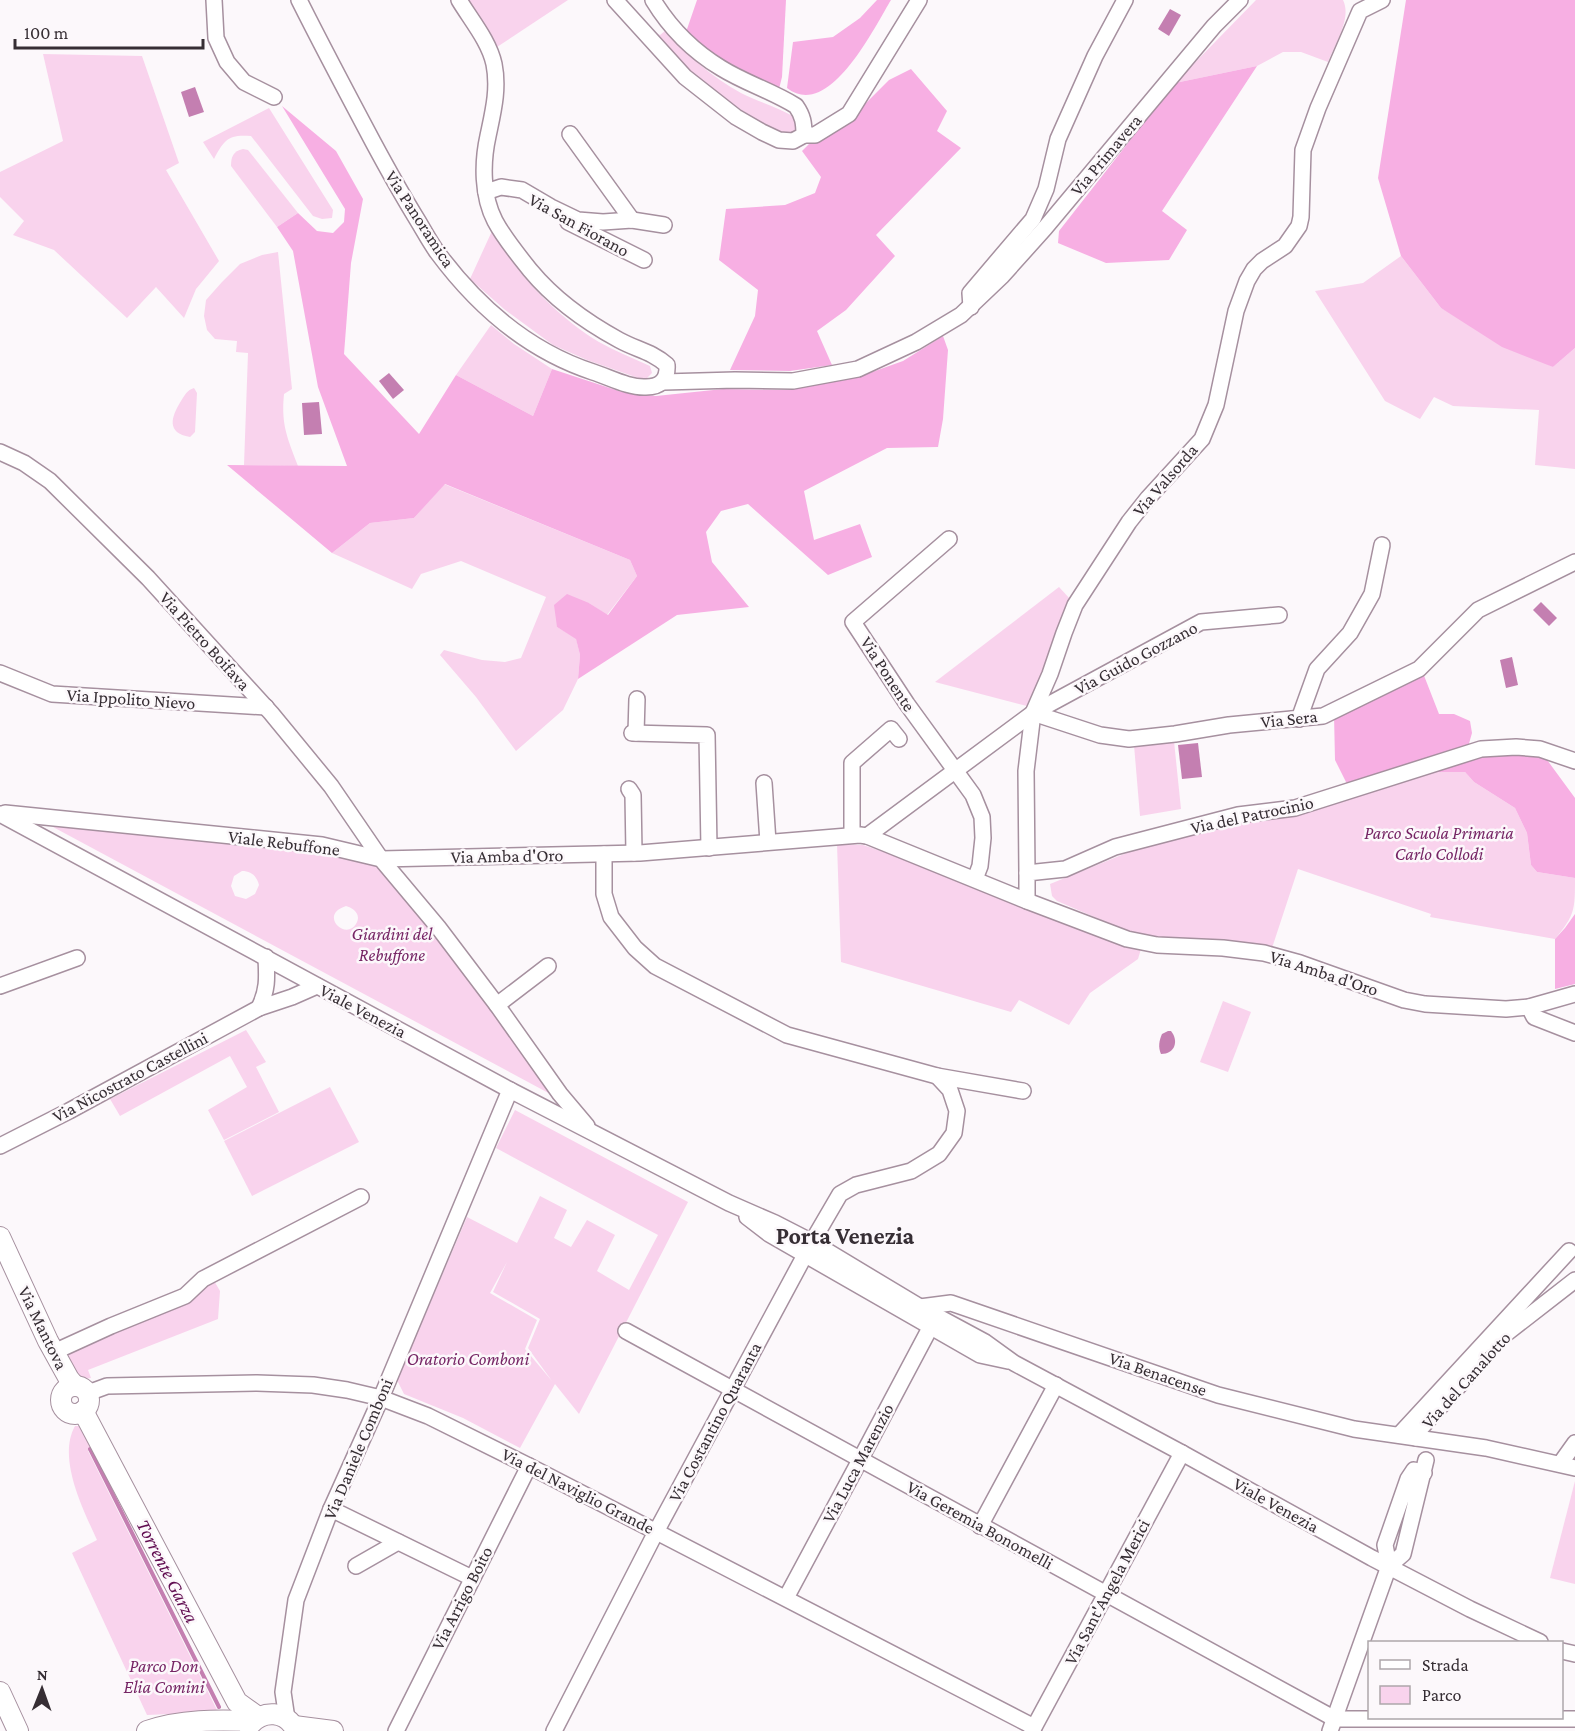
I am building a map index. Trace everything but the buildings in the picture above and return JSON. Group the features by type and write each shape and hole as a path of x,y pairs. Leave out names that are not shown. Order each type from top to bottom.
{"main road":[{"name":"Via Mantova","path":"0,1236 54,1352 69,1380 82,1396 237,1702 252,1723"},
{"path":"0,1692 18,1731"},
{"path":"147,1731 160,1726 209,1720 252,1723 273,1714 292,1725 333,1731"}],"street":[{"path":"214,0 216,38 227,62 244,82 274,97"},
{"name":"Via Panoramica","path":"299,0 385,164 431,242 450,268 489,311 543,350 573,366 640,387 652,387 664,382"},
{"path":"459,0 489,48 494,63 497,85 484,171 486,192 495,221 538,279 553,295 585,321 621,342 656,356 667,365 668,374 664,382"},
{"path":"615,0 685,77 728,111 779,140 794,141 804,135 815,135 849,114 919,0"},
{"path":"653,0 680,36 702,55 722,69 796,106 804,123 804,135"},
{"name":"Via Primavera","path":"971,307 970,293 1033,219 1046,189 1058,139 1095,56 1125,0"},
{"name":"Via Primavera","path":"664,382 793,381 858,369 916,342 961,315 1002,276 1214,26 1240,0"},
{"name":"Via Valsorda","path":"1033,713 1075,605 1129,522 1202,439 1216,405 1236,311 1247,281 1262,261 1285,246 1299,226 1303,150 1358,5 1382,0"},
{"name":"Via San Fiorano","path":"570,134 632,220"},
{"name":"Via San Fiorano","path":"486,192 501,187 522,190 578,220 603,222 632,220 664,225"},
{"name":"Via San Fiorano","path":"515,188 550,213 644,261"},
{"name":"Via Pietro Boifava","path":"0,452 24,463 50,481 148,578 266,707 331,786 381,859"},
{"name":"Via Ponente","path":"949,539 853,622 954,770"},
{"path":"1299,719 1317,669 1350,633 1372,594 1382,545"},
{"name":"Via Sera","path":"1033,713 1100,735 1129,739 1228,725 1323,716 1419,669 1478,610 1575,562"},
{"name":"Via Guido Gozzano","path":"1033,713 1201,622 1279,615"},
{"name":"Via Ippolito Nievo","path":"0,673 52,694 266,707"},
{"path":"637,699 634,733 707,735 709,848"},
{"path":"899,739 891,729 852,763 860,835 1033,713"},
{"path":"1027,901 1026,771 1033,713"},
{"name":"Via del Patrocinio","path":"1027,873 1065,868 1115,847 1238,815 1295,808 1481,749 1516,747 1540,749 1575,761"},
{"path":"954,770 973,795 981,817 983,838 980,866 975,879"},
{"path":"764,783 768,842"},
{"path":"632,791 633,853"},
{"name":"Viale Rebuffone","path":"0,813 322,845 381,859"},
{"name":"Viale Venezia","path":"0,813 510,1090 729,1203 775,1223 809,1249 930,1328 980,1355 1014,1362"},
{"name":"Via Amba d'Oro","path":"381,859 633,853 860,835 1127,939 1157,945 1223,948 1264,953 1300,963 1404,1000 1425,1004 1506,1009 1530,1007 1575,994"},
{"path":"604,854 604,894 611,916 635,948 655,966 787,1035 937,1076 1023,1091"},
{"path":"381,859 438,927 560,1094 593,1133"},
{"path":"259,1008 266,992 266,957"},
{"path":"0,986 77,958"},
{"path":"497,1005 548,966"},
{"name":"Via Nicostrato Castellini","path":"0,1146 259,1008 317,986"},
{"path":"1530,1007 1534,1017 1575,1033"},
{"name":"Via Costantino Quaranta","path":"554,1731 657,1530 840,1194 856,1185 911,1171 939,1154 954,1133 957,1111 950,1090 937,1076"},
{"name":"Via Daniele Comboni","path":"292,1725 284,1692 296,1600 331,1509 381,1398 510,1090"},
{"path":"54,1352 185,1296 203,1279 361,1197"},
{"name":"Viale Venezia","path":"809,1249 986,1342 1014,1362 1389,1566 1470,1609 1538,1641"},
{"path":"1399,1435 1569,1251"},
{"name":"Via del Canalotto","path":"1416,1438 1422,1428 1503,1336 1575,1280"},
{"name":"Via Benacense","path":"920,1307 951,1303 1218,1395 1354,1429 1486,1448 1567,1466"},
{"name":"Via Luca Marenzio","path":"786,1598 930,1328"},
{"name":"Via Geremia Bonomelli","path":"626,1331 1106,1594 1332,1725"},
{"name":"Via del Naviglio Grande","path":"82,1396 107,1386 257,1383 312,1385 381,1398 428,1416 657,1530 1033,1729"},
{"path":"980,1526 1056,1385"},
{"path":"1567,1466 1575,1443"},
{"name":"Via Sant'Angela Merici","path":"1033,1729 1182,1453"},
{"name":"Via Arrigo Boito","path":"396,1731 530,1466"},
{"path":"1420,1467 1408,1479 1385,1545 1389,1566 1332,1725 1575,1719"},
{"path":"331,1509 472,1578"},
{"path":"356,1566 398,1542"}],"green space":[{"path":"469,0 568,0 497,47"},
{"path":"1256,0 1343,0 1344,23 1328,62 1301,52 1283,52 1257,66 1175,83"},
{"path":"665,31 691,57 720,80 741,93 796,118 798,124 795,130 789,133 769,126 738,108 689,73 653,35 656,33 660,35"},
{"path":"43,54 142,56 179,163 166,170 219,261 196,289 184,318 156,287 127,318 54,250 13,235 24,221 0,197 0,172 63,141"},
{"path":"269,108 333,210 332,218 322,219 313,216 251,136 232,137 224,143 214,159 203,142"},
{"path":"243,149 248,150 298,213 277,227 231,166 233,155"},
{"path":"492,231 513,263 553,307 599,342 650,366 652,373 647,378 641,379 553,345 504,309 470,279"},
{"path":"278,252 292,389 284,394 283,414 288,439 298,466 244,465 248,353 236,352 237,341 215,339 207,330 204,316 206,300 240,264 262,255"},
{"path":"1401,256 1441,308 1553,367 1575,348 1575,469 1535,465 1539,410 1453,406 1434,397 1420,419 1385,401 1315,291 1363,283"},
{"path":"491,325 514,344 552,369 533,416 456,375"},
{"path":"194,388 197,393 195,432 190,437 177,432 173,418 185,395"},
{"path":"444,484 630,560 637,576 607,615 589,603 557,627 576,638 580,655 578,679 563,710 516,751 476,697 440,655 444,650 482,660 505,662 521,658 546,597 461,561 421,574 412,589 332,553 370,523 414,518"},
{"path":"1059,587 1071,600 1050,659 1027,706 935,682"},
{"path":"1174,741 1181,809 1140,816 1134,745"},
{"name":"Parco Scuola Primaria Carlo Collodi","path":"1434,769 1438,772 1465,772 1474,782 1515,808 1527,833 1531,865 1537,872 1575,878 1572,912 1567,924 1555,939 1430,917 1431,914 1298,869 1272,948 1243,943 1145,936 1057,901 1052,896 1050,884 1129,852 1233,820"},
{"name":"Giardini del Rebuffone","path":"40,820 314,848 378,864 422,914 554,1096","holes":["242,871 253,875 259,885 255,894 246,899 235,896 231,886 234,876","346,906 354,910 358,917 356,924 346,930 337,925 334,920 334,915 338,910"]},
{"path":"837,844 863,845 949,874 1103,938 1141,949 1138,959 1090,993 1069,1025 1019,1000 1011,1012 841,962"},
{"path":"1223,1001 1251,1012 1228,1072 1200,1062"},
{"path":"246,1030 266,1062 256,1067 279,1112 224,1140 208,1110 247,1087 230,1056 120,1116 110,1099"},
{"path":"330,1087 359,1142 252,1196 224,1141"},
{"name":"Oratorio Comboni","path":"515,1110 688,1202 579,1414 555,1384 520,1448 463,1418 404,1394 397,1380 467,1217 517,1243 540,1196 567,1210 554,1238 571,1247 587,1220 615,1235 597,1271 629,1290 658,1235 496,1148","holes":["507,1262 493,1292 540,1319 528,1348 552,1381 525,1349 537,1320 490,1293"]},
{"path":"213,1279 220,1291 218,1319 88,1370 91,1378 82,1379 65,1355 187,1301"},
{"name":"Parco Don Elia Comini","path":"75,1426 86,1426 96,1446 88,1451 218,1712 147,1715 72,1553 97,1540 79,1499 70,1468 70,1439"},
{"path":"1575,1481 1575,1584 1550,1578"}],"shaded area":[{"path":"697,0 786,0 782,77 779,89 718,57 686,32"},
{"path":"877,0 891,0 862,49 834,82 819,92 803,95 787,88 793,42 833,37 860,18"},
{"path":"1406,0 1575,0 1575,348 1553,367 1502,347 1441,308 1401,256 1378,178"},
{"path":"1170,9 1181,15 1169,36 1158,29"},
{"path":"1257,66 1162,211 1187,230 1169,260 1106,263 1058,243 1059,231 1175,83"},
{"path":"911,69 947,111 937,131 961,148 876,235 895,256 846,310 817,331 832,365 790,371 730,370 755,316 758,290 719,260 726,209 785,205 815,193 821,177 802,151 861,108 889,80"},
{"path":"195,87 204,112 189,117 181,92"},
{"path":"282,106 336,151 363,199 351,263 344,354 419,434 456,375 533,416 552,369 622,392 656,396 723,389 788,390 861,376 903,361 943,336 948,350 943,419 938,447 887,448 804,491 814,540 860,524 872,557 828,575 748,504 721,511 706,532 712,562 749,607 677,615 578,679 580,655 576,639 557,627 554,605 567,594 589,603 608,615 637,576 630,560 445,484 414,518 370,523 332,553 227,465 347,466 318,387 293,251 277,227 298,213 317,231 333,233 344,222 345,209"},
{"path":"389,373 404,390 393,399 379,381"},
{"path":"319,402 322,434 304,435 302,403"},
{"path":"1541,602 1557,618 1549,626 1533,610"},
{"path":"1512,657 1518,685 1506,688 1500,660"},
{"path":"1423,673 1439,714 1454,714 1470,721 1472,733 1468,747 1347,784 1335,760 1334,715"},
{"path":"1198,743 1202,777 1182,779 1178,745"},
{"path":"1491,752 1542,753 1575,798 1575,878 1537,872 1531,865 1527,833 1515,808 1474,782 1465,772 1438,772 1434,769"},
{"path":"1575,914 1575,984 1555,989 1555,939"},
{"path":"1171,1031 1175,1043 1170,1052 1161,1054 1160,1039 1162,1034"}],"waterway":[{"name":"Torrente Garza","path":"90,1449 219,1707"}],"district":[{"name":"Porta Venezia","path":"845,1235"}]}
